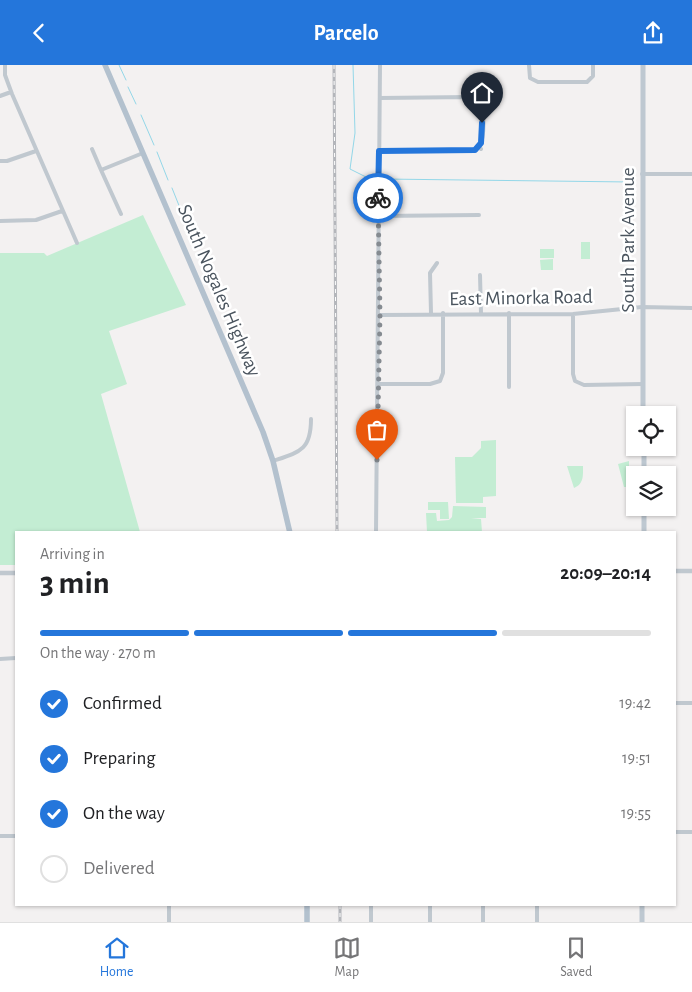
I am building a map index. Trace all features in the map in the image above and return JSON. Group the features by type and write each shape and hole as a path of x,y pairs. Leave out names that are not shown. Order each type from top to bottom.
{"main road":[{"name":"South Nogales Highway","path":"105,65 251,404 273,461 290,531"},
{"name":"South Park Avenue","path":"643,65 642,307 644,406"},
{"path":"644,516 644,531"},
{"path":"307,906 307,922"},
{"path":"642,906 642,922"}],"street":[{"path":"5,65 5,75 11,93 77,243"},
{"path":"376,531 380,315 378,216 380,65"},
{"path":"529,65 530,81 585,82 592,81 593,65"},
{"path":"0,96 11,93"},
{"path":"379,151 472,150 480,148 482,141 482,106 480,97 380,98"},
{"path":"92,149 121,213"},
{"path":"0,161 7,161 36,151"},
{"path":"101,170 143,153"},
{"path":"642,174 692,174"},
{"path":"0,221 36,220 62,211"},
{"path":"378,216 479,215"},
{"path":"431,313 430,273 437,263"},
{"path":"480,275 481,313"},
{"name":"East Minorka Road","path":"380,315 431,313 573,314 642,307 692,308"},
{"path":"378,384 430,384 441,382 443,373 443,313"},
{"path":"509,313 509,387"},
{"path":"573,314 574,382 584,385 643,384"},
{"path":"273,461 300,452 311,437 311,419"},
{"path":"676,571 692,571"},
{"path":"0,573 15,573"},
{"path":"0,659 15,658"},
{"path":"676,703 692,703"},
{"path":"676,832 692,832"},
{"path":"0,837 15,836"},
{"path":"169,906 169,922"},
{"path":"371,906 371,922"},
{"path":"430,906 430,922"},
{"path":"482,922 483,906"},
{"path":"537,906 537,922"}],"green space":[{"path":"143,215 186,305 109,331 127,384 101,394 140,531 15,531 15,565 0,565 0,253 44,253 47,256"},
{"path":"581,242 590,242 590,259 581,259"},
{"path":"540,249 554,249 554,258 540,258"},
{"path":"553,259 553,270 541,270 540,260"},
{"path":"496,440 496,496 483,497 483,503 456,503 455,457 472,457 481,448 481,441"},
{"path":"629,461 629,466 626,466 626,487 624,487 618,464"},
{"path":"567,466 583,466 581,482 574,488"},
{"path":"428,502 448,502 449,519 440,519 440,510 428,510"},
{"path":"453,506 486,507 486,518 471,518 481,519 482,531 427,531 426,513 436,513 437,521 449,520 452,517"}],"waterway":[{"path":"119,65 126,80"},
{"path":"353,65 355,133 350,169 370,179 375,179"},
{"path":"128,87 136,104"},
{"path":"141,115 154,145"},
{"path":"157,152 168,180"},
{"path":"382,179 630,182"},
{"path":"172,188 182,213"}],"railway":[{"path":"334,65 337,531"},
{"path":"340,906 340,922"}],"way so far":[{"path":"377,460 380,315 378,198"}],"route":[{"path":"378,198 379,151 475,150 481,143 482,123"}]}
